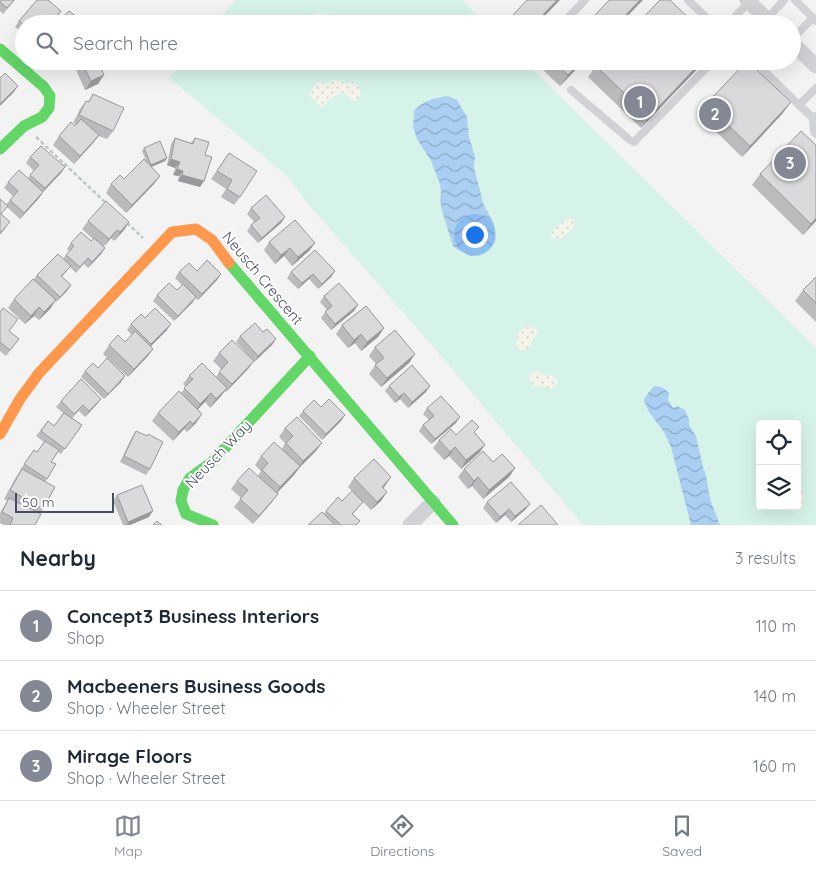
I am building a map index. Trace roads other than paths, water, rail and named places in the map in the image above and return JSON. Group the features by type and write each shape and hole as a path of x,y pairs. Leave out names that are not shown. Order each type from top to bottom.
{"street":[{"path":"748,1 763,15"},
{"path":"0,49 15,62"},
{"path":"801,52 816,66"},
{"path":"0,149 24,126 42,117 49,108 50,96 44,87 24,70"},
{"name":"Neusch Crescent","path":"0,434 20,399 39,373 172,232 196,229 212,240 223,256 453,525"},
{"name":"Neusch Way","path":"212,525 186,514 181,501 183,490 190,478 212,462 310,356"},
{"path":"410,525 433,502"}],"lane":[{"path":"571,15 585,0"},
{"path":"688,0 704,15"},
{"path":"773,15 784,0"},
{"path":"795,0 814,19 801,31"},
{"path":"736,15 748,1"},
{"path":"571,90 634,142 704,70"},
{"path":"763,70 799,105 815,117 814,132 816,134"},
{"path":"799,105 816,88"}],"water":[{"path":"448,96 457,100 467,117 469,137 475,157 474,167 483,203 494,224 495,241 484,253 478,255 471,256 453,246 442,211 440,184 431,161 417,139 413,127 414,111 418,107 429,100"},
{"path":"654,386 659,386 669,393 668,400 673,408 677,406 685,410 689,425 696,436 710,499 720,525 691,525 671,447 664,432 649,412 644,401"}],"place":[{"name":"Concept3 Business Interiors","path":"640,102"},
{"name":"Macbeeners Business Goods","path":"715,114"},
{"name":"Mirage Floors","path":"790,163"}]}
